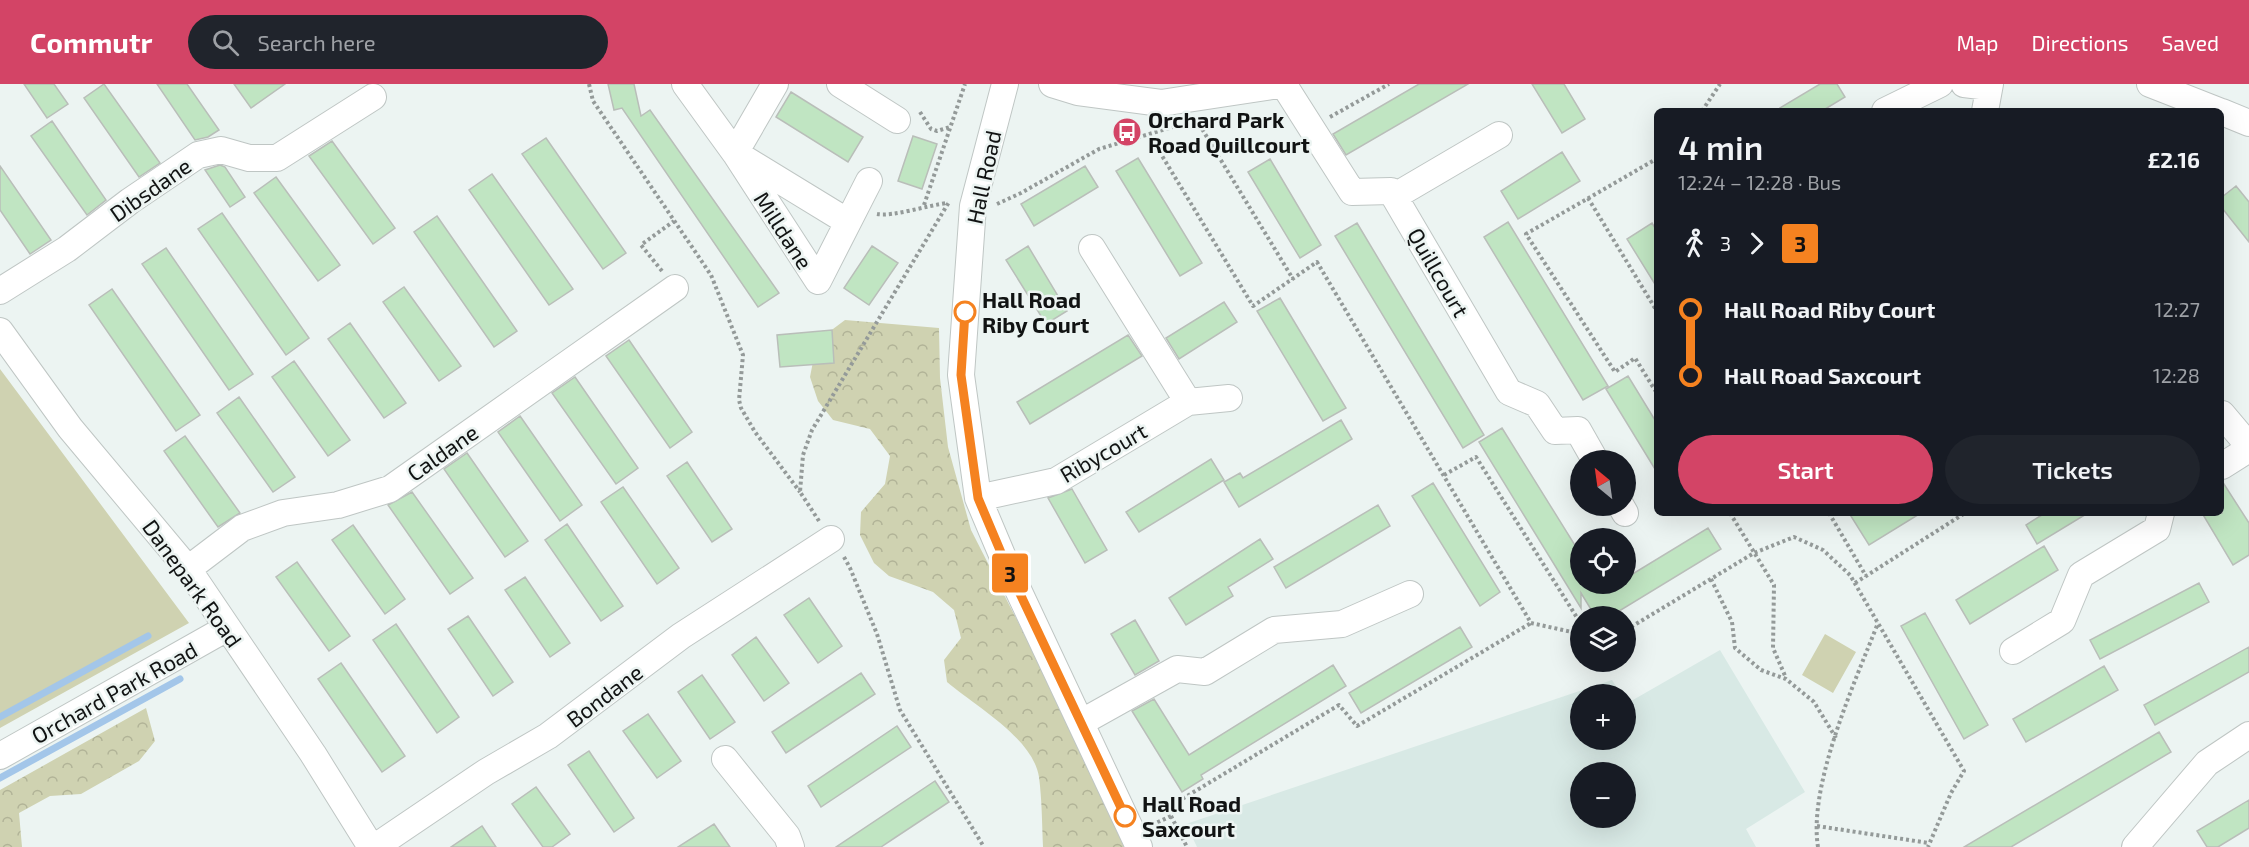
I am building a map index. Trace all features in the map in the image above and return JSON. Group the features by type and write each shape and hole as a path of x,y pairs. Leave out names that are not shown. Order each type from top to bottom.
{"street":[{"name":"Milldane","path":"685,84 735,153 818,281 869,181"},
{"path":"735,153 775,84"},
{"path":"840,84 897,120"},
{"name":"Hall Road","path":"1005,84 973,206 961,375 978,498 1005,562 1136,841"},
{"path":"1052,84 1078,92 1161,103 1285,84 1352,192 1391,191 1395,196 1499,135"},
{"path":"1891,108 1940,84"},
{"path":"2161,86 2213,108"},
{"name":"Dibsdane","path":"0,291 67,249 130,201 198,155 221,150 249,158 277,158 374,98"},
{"path":"2224,113 2249,123"},
{"name":"Milldane","path":"735,153 851,216"},
{"name":"Quillcourt","path":"1395,196 1509,392 1537,404 1555,431 1578,430 1589,450"},
{"path":"1092,248 1188,402"},
{"name":"Caldane","path":"188,569 242,528 283,513 338,504 390,489 675,288"},
{"name":"Danepark Road","path":"0,331 70,428 188,569 373,847"},
{"name":"Ribycourt","path":"978,498 1056,481 1188,402 1229,398"},
{"path":"2224,417 2249,448 2224,465"},
{"path":"2013,651 2062,621 2081,575 2157,529 2160,516"},
{"name":"Bondane","path":"373,847 486,772 556,731 681,636 831,539"},
{"path":"1082,722 1178,669 1205,672 1274,630 1342,624 1410,594"},
{"name":"Orchard Park Road","path":"0,756 227,628"},
{"path":"2135,847 2207,763 2249,735"},
{"path":"725,759 787,836 791,847"}],"path":[{"path":"924,205 965,84"},
{"path":"1325,120 1389,84"},
{"path":"1704,108 1720,84"},
{"path":"1196,119 1293,279"},
{"path":"1150,136 1253,306 1317,262 1531,623"},
{"path":"1654,160 1526,234 1615,372 1635,358 1654,388"},
{"path":"1588,198 1654,305"},
{"path":"851,216 886,216 924,205 949,202"},
{"path":"674,221 641,245 675,288"},
{"path":"1444,475 1476,457 1570,607"},
{"path":"1732,516 1774,585 1773,648 1786,679"},
{"path":"1830,516 1866,576"},
{"path":"1855,583 1960,516"},
{"path":"1636,624 1754,552 1794,537 1823,550 1855,583 1964,771 1951,793 1929,845 1817,826"},
{"path":"850,568 877,634 900,711 984,847"},
{"path":"1711,579 1732,622 1735,648 1761,669 1786,679 1814,702 1836,738"},
{"path":"1818,847 1817,826 1823,783 1836,738 1878,622"},
{"path":"1187,847 1167,808 1339,705 1357,726 1531,623 1570,632"},
{"path":"1136,841 1171,816"}],"shaded area":[{"path":"1720,650 1805,792 1746,829 1756,847 1197,847 1186,824 1570,694 1570,750 1636,750 1636,698"},
{"path":"1612,680 1615,684 1600,684"}],"green space":[{"path":"845,320 939,328 940,378 948,447 971,530 1062,708 1124,847 1043,847 1039,777 1026,749 1015,736 987,712 947,682 944,660 961,638 954,610 933,592 889,576 874,563 860,535 861,512 885,484 890,456 870,429 833,420 818,401 810,377 817,341"},
{"path":"0,369 189,623 0,728"},
{"path":"1825,634 1856,652 1833,693 1802,675"},
{"path":"146,708 155,741 139,761 81,794 50,796 19,813 22,847 0,847 0,790"}],"building":[{"path":"24,84 54,84 68,104 47,118"},
{"path":"104,84 160,163 139,177 84,98"},
{"path":"157,84 187,84 219,130 208,137 195,140"},
{"path":"234,84 285,84 251,108"},
{"path":"608,84 634,84 641,116 650,110 779,293 758,307 622,108 614,110"},
{"path":"1419,84 1468,84 1346,155 1333,134"},
{"path":"1532,84 1564,84 1585,119 1562,133"},
{"path":"1820,84 1837,84 1845,97 1827,108 1780,108"},
{"path":"791,92 863,137 848,162 776,117"},
{"path":"52,121 106,200 87,215 31,136"},
{"path":"913,136 937,144 922,189 898,181"},
{"path":"546,138 626,253 603,269 522,154"},
{"path":"332,141 395,228 373,244 309,156"},
{"path":"1562,152 1580,181 1518,219 1501,191"},
{"path":"1138,158 1202,263 1180,276 1116,171"},
{"path":"1270,159 1321,245 1300,258 1248,172"},
{"path":"220,165 225,167 245,197 230,207 205,170"},
{"path":"0,166 51,240 30,254 0,210"},
{"path":"1085,166 1098,187 1034,226 1021,204"},
{"path":"492,174 573,289 549,305 469,190"},
{"path":"276,177 340,265 318,281 254,193"},
{"path":"2236,186 2249,202 2249,242 2224,211 2224,195"},
{"path":"222,213 309,338 286,355 198,229"},
{"path":"437,216 517,331 494,347 414,232"},
{"path":"1508,222 1608,386 1583,400 1484,237"},
{"path":"1357,223 1484,435 1463,448 1335,236"},
{"path":"1652,223 1654,226 1654,283 1627,239"},
{"path":"872,246 898,263 869,305 844,288"},
{"path":"1028,246 1067,311 1046,324 1006,260"},
{"path":"166,248 253,374 229,390 142,264"},
{"path":"404,287 461,366 439,381 383,302"},
{"path":"112,289 200,415 176,431 89,305"},
{"path":"1280,298 1346,408 1323,421 1257,311"},
{"path":"1224,302 1237,322 1179,359 1166,338"},
{"path":"350,323 406,403 384,418 328,339"},
{"path":"832,330 834,363 780,367 777,335"},
{"path":"1128,335 1142,356 1030,424 1017,402"},
{"path":"629,340 692,432 670,448 606,356"},
{"path":"294,361 350,440 328,456 272,377"},
{"path":"1628,376 1654,418 1654,467 1606,389"},
{"path":"575,377 638,468 616,484 552,393"},
{"path":"239,397 295,477 273,492 217,413"},
{"path":"520,416 582,505 560,521 498,432"},
{"path":"1341,420 1352,439 1239,507 1224,482 1240,473 1243,478"},
{"path":"1502,428 1570,537 1570,590 1479,442"},
{"path":"185,436 240,513 218,527 164,451"},
{"path":"467,453 528,541 505,557 444,469"},
{"path":"1211,459 1224,480 1139,532 1126,512"},
{"path":"687,462 732,529 712,542 667,476"},
{"path":"1433,483 1500,592 1480,606 1412,496"},
{"path":"2224,484 2249,523 2249,555 2233,565 2204,516 2224,516"},
{"path":"623,487 679,568 657,584 601,502"},
{"path":"1072,489 1107,550 1085,563 1048,498"},
{"path":"412,492 473,578 450,594 388,505"},
{"path":"1378,505 1390,526 1286,588 1274,567"},
{"path":"1851,516 1916,516 1869,545"},
{"path":"2040,516 2083,516 2037,544 2026,525"},
{"path":"567,524 623,606 601,621 545,540"},
{"path":"353,525 405,599 385,614 332,540"},
{"path":"1708,528 1721,549 1627,606 1589,606 1582,594 1636,594 1636,572"},
{"path":"1260,539 1273,559 1228,587 1233,596 1186,625 1169,598"},
{"path":"2044,546 2058,570 1970,624 1956,600"},
{"path":"297,562 350,636 329,651 276,577"},
{"path":"525,577 570,643 550,657 505,590"},
{"path":"2199,583 2209,602 2100,659 2090,640"},
{"path":"1572,594 1581,594 1580,606"},
{"path":"809,598 842,646 818,663 784,615"},
{"path":"1925,613 1988,725 1964,739 1901,626"},
{"path":"468,616 513,682 493,696 448,629"},
{"path":"1135,620 1159,661 1135,675 1111,634"},
{"path":"396,624 459,717 437,733 373,640"},
{"path":"1460,627 1472,647 1361,713 1349,693"},
{"path":"756,637 789,683 764,701 732,655"},
{"path":"2249,647 2249,672 2155,725 2144,705"},
{"path":"341,663 405,756 382,772 318,679"},
{"path":"1333,665 1346,686 1201,775 1203,779 1182,792 1132,711 1154,699 1189,755"},
{"path":"2104,666 2118,690 2026,742 2013,719"},
{"path":"861,673 875,694 786,753 772,732"},
{"path":"702,675 735,722 710,739 678,692"},
{"path":"648,714 681,761 657,778 623,731"},
{"path":"897,726 911,747 821,807 808,786"},
{"path":"2159,732 2171,752 2011,847 1964,847"},
{"path":"589,751 634,818 614,832 568,765"},
{"path":"935,781 949,802 881,847 836,847"},
{"path":"536,787 570,834 552,847 543,847 512,804"},
{"path":"2249,800 2249,828 2218,847 2207,847 2197,831"},
{"path":"714,824 730,847 678,847"},
{"path":"482,826 496,847 451,847"}],"waterway":[{"path":"0,717 148,636"},
{"path":"0,778 180,679"}],"bus line":[{"name":"3","path":"965,312 961,375 978,498 1005,562 1125,816"}],"place":[{"name":"Orchard Park Road Quillcourt","path":"1127,132"},
{"name":"Hall Road Riby Court","path":"965,312"},
{"name":"Hall Road Saxcourt","path":"1125,816"}]}
